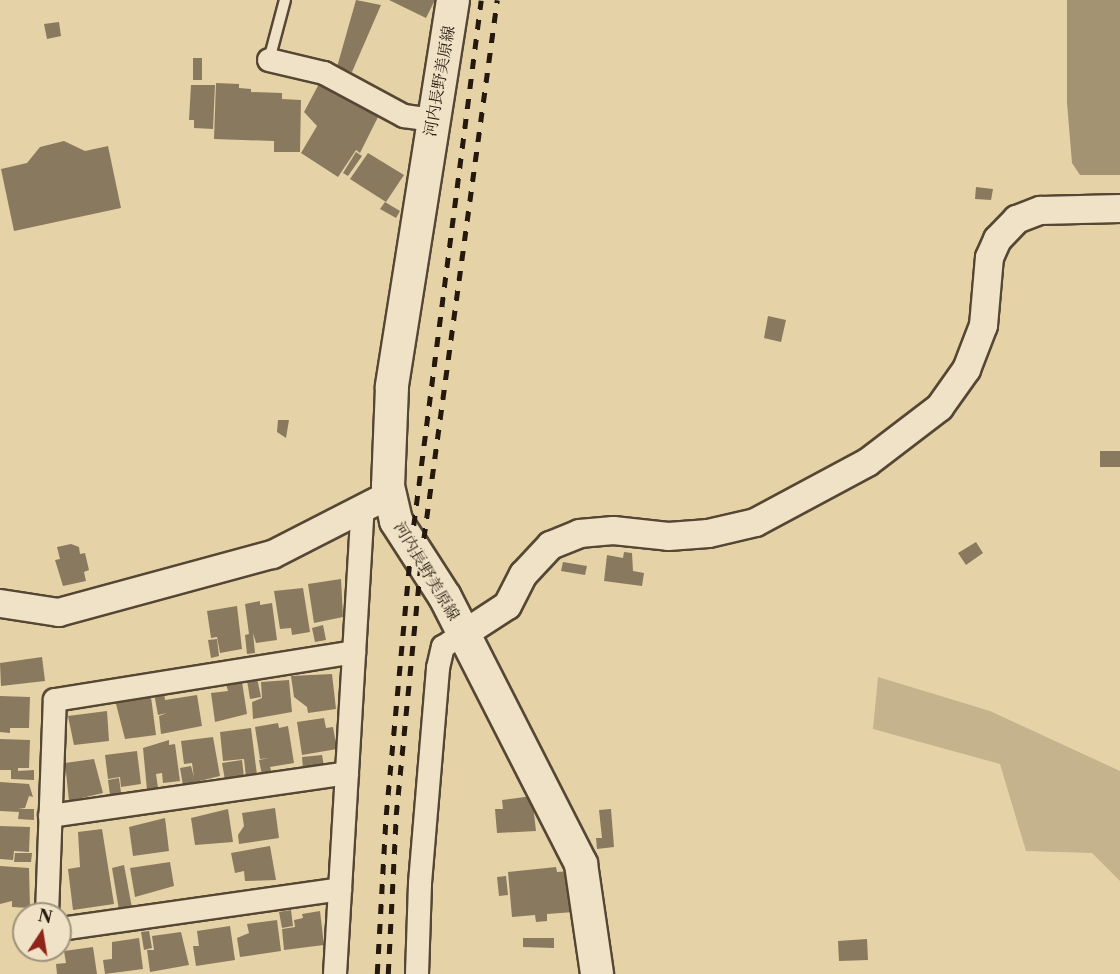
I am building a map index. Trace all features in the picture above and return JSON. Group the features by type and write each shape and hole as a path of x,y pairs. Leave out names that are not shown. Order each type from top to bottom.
{"main road":[{"name":"河内長野美原線","path":"453,0 432,120 376,501 396,521 438,583 581,864 597,974"}],"street":[{"path":"268,60 324,74 404,116 432,120"},
{"path":"417,974 420,884 438,668 443,647 507,605 523,574 550,545 579,532 612,530 668,536 708,533 755,522 867,462 939,407 966,369 983,325 989,258 997,238 1016,219 1040,210 1120,208"},
{"path":"0,603 58,612 85,606 272,554 376,501"},
{"path":"335,974 354,652 376,501"},
{"path":"47,902 55,700 354,652"},
{"path":"50,816 347,773"},
{"path":"72,927 340,889"}],"lane":[{"path":"268,60 285,0"}],"shaded area":[{"path":"1067,0 1120,0 1120,175 1080,175 1072,163 1067,103"},
{"path":"878,677 990,711 1120,771 1120,881 1092,853 1026,851 1000,764 873,729"}],"building":[{"path":"356,0 381,5 352,72 337,67"},
{"path":"389,0 435,0 426,18"},
{"path":"59,22 61,36 47,39 44,24"},
{"path":"193,58 202,58 202,80 193,80"},
{"path":"320,82 378,117 360,153 356,150 338,177 301,153 317,126 304,112"},
{"path":"216,83 239,84 239,88 251,89 251,92 282,93 282,99 301,100 300,152 274,152 274,141 214,139"},
{"path":"191,85 215,85 213,129 194,128 194,120 189,120"},
{"path":"64,141 85,151 108,146 121,208 14,231 1,169 27,163 40,147"},
{"path":"356,152 362,156 348,176 343,173"},
{"path":"368,153 404,175 386,202 350,179"},
{"path":"976,187 993,189 991,200 975,199"},
{"path":"385,202 400,211 396,218 380,209"},
{"path":"768,316 786,320 781,342 764,338"},
{"path":"278,420 289,420 286,438 277,432"},
{"path":"1100,451 1120,451 1120,467 1100,467"},
{"path":"976,542 983,553 966,565 958,553"},
{"path":"71,544 79,547 80,554 85,553 89,570 84,572 86,581 63,586 55,560 60,559 57,547"},
{"path":"624,552 632,553 633,571 644,573 642,586 604,581 607,555 623,558"},
{"path":"563,562 587,566 585,575 561,571"},
{"path":"341,579 343,617 314,623 308,584"},
{"path":"303,588 310,632 292,635 291,628 280,629 274,591"},
{"path":"260,601 260,605 272,603 277,640 256,643 253,633 255,653 247,654 245,635 249,634 245,604"},
{"path":"237,606 242,649 220,653 217,637 211,638 207,611"},
{"path":"323,625 326,640 315,642 312,628"},
{"path":"217,639 219,656 211,658 208,640"},
{"path":"42,657 45,681 1,686 0,663"},
{"path":"332,674 336,709 308,713 307,707 294,697 291,676"},
{"path":"257,678 261,697 250,699 247,680"},
{"path":"289,680 292,712 253,719 252,702 262,698 261,682"},
{"path":"242,682 247,714 215,722 211,693 228,691 226,684"},
{"path":"164,692 165,700 197,695 202,726 161,734 159,716 167,713 158,715 154,693"},
{"path":"0,696 30,697 29,728 10,728 10,733 0,732"},
{"path":"151,697 156,735 125,739 115,700"},
{"path":"107,711 109,741 74,745 68,716"},
{"path":"324,718 326,728 333,727 337,749 302,755 297,722"},
{"path":"278,723 279,728 288,726 294,763 270,767 272,773 262,775 259,760 269,758 260,759 255,727"},
{"path":"251,728 257,775 246,777 244,759 223,761 220,732"},
{"path":"213,737 220,776 183,785 180,768 191,766 194,777 192,763 184,764 181,741"},
{"path":"0,739 30,740 29,768 18,768 18,771 34,770 34,780 11,779 11,770 0,770"},
{"path":"169,740 169,745 175,744 180,781 163,783 162,773 156,774 158,788 147,790 143,748"},
{"path":"137,751 141,784 121,787 120,777 108,779 105,755"},
{"path":"322,755 324,766 303,769 302,757"},
{"path":"94,759 103,793 69,801 65,763"},
{"path":"242,760 244,777 225,780 222,763"},
{"path":"119,778 121,793 110,795 108,780"},
{"path":"0,782 29,784 33,797 29,796 25,808 18,809 34,809 34,820 18,819 19,812 0,811"},
{"path":"532,796 536,831 497,833 495,809 503,809 502,800"},
{"path":"275,808 279,838 239,844 238,835 244,826 242,813"},
{"path":"228,809 233,842 195,845 191,818"},
{"path":"611,809 614,847 597,849 596,838 602,838 599,810"},
{"path":"165,818 169,851 133,856 129,827"},
{"path":"0,826 30,827 29,852 14,851 13,860 0,859"},
{"path":"102,829 114,904 73,910 68,869 80,867 78,832"},
{"path":"270,846 276,880 245,881 244,871 235,873 231,853"},
{"path":"15,853 32,853 31,862 14,862"},
{"path":"170,862 174,886 135,897 130,868"},
{"path":"124,865 132,908 119,910 112,868"},
{"path":"0,866 29,868 30,902 12,901 0,904"},
{"path":"556,867 557,872 571,871 574,912 547,914 547,921 536,922 535,915 512,917 508,872"},
{"path":"506,876 508,895 499,896 497,877"},
{"path":"291,910 293,926 282,928 279,912"},
{"path":"320,911 324,945 284,950 282,929 295,927 294,920 303,918 302,914"},
{"path":"277,920 281,951 240,957 237,938 249,933 247,924"},
{"path":"230,926 235,960 196,966 193,946 199,946 197,931"},
{"path":"149,931 152,948 144,950 141,932"},
{"path":"181,932 189,965 150,972 147,950 154,950 152,936"},
{"path":"139,938 143,969 105,974 103,960 112,959 112,942"},
{"path":"523,938 554,938 554,948 523,947"},
{"path":"867,939 868,960 839,961 838,941"},
{"path":"93,947 97,974 57,974 56,964 72,962 72,950"}],"railway":[{"path":"377,974 386,815 411,545 481,0"},
{"path":"388,974 396,815 421,558 497,0"}]}
